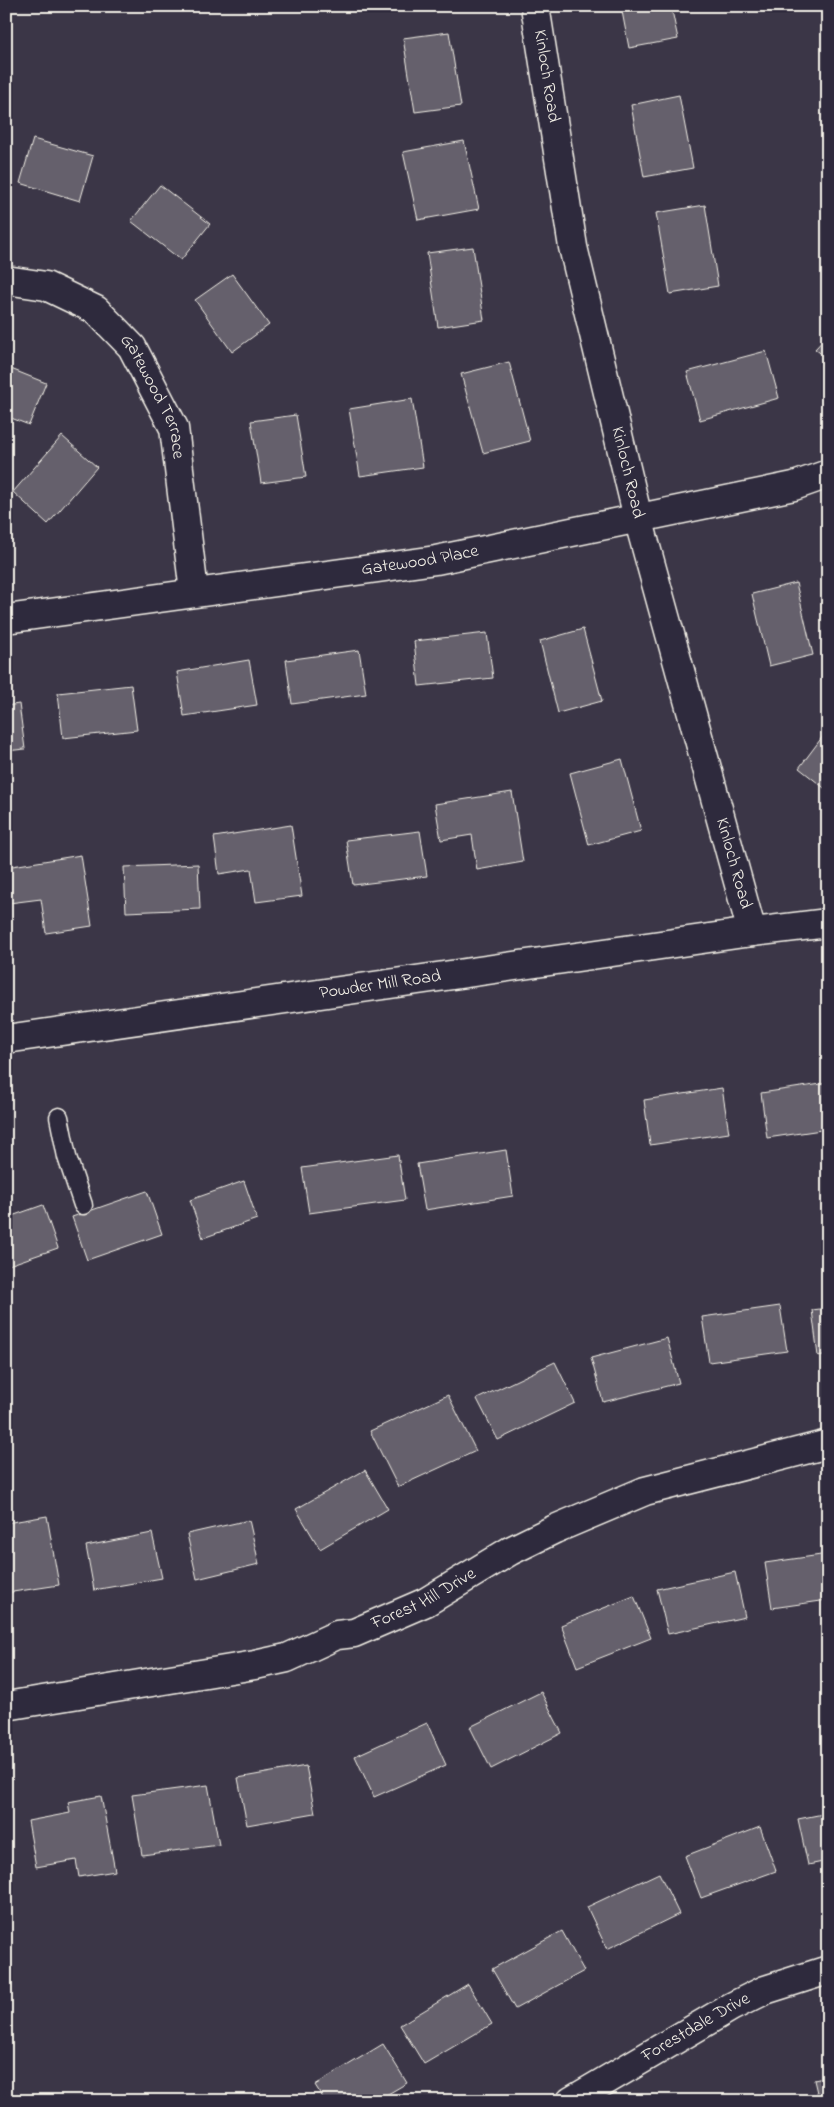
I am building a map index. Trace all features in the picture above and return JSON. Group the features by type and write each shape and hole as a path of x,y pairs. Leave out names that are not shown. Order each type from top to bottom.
{"street":[{"name":"Kinloch Road","path":"535,6 573,247 638,518 752,932"},
{"name":"Gatewood Terrace","path":"6,280 46,286 96,310 132,347 174,428 194,592"},
{"name":"Gatewood Place","path":"6,619 436,560 794,486 828,474"},
{"name":"Powder Mill Road","path":"752,932 828,914"},
{"name":"Powder Mill Road","path":"6,1039 752,932 828,923"},
{"name":"Forest Hill Drive","path":"6,1706 255,1665 287,1658 337,1635 354,1633 426,1602 510,1551 555,1529 644,1491 828,1444"},
{"name":"Forestdale Drive","path":"571,2101 730,2007 764,1990 794,1979 828,1970"}],"lane":[{"path":"59,1117 67,1157 83,1205"}],"building":[{"path":"621,6 671,6 678,39 629,48"},
{"path":"449,32 461,106 415,112 403,38"},
{"path":"679,95 693,168 644,177 631,105"},
{"path":"33,139 93,156 80,201 20,183"},
{"path":"464,141 479,209 418,220 403,152"},
{"path":"160,185 210,224 181,260 131,221"},
{"path":"705,205 718,286 670,294 656,213"},
{"path":"473,247 484,320 438,327 427,253"},
{"path":"232,274 269,325 232,352 195,300"},
{"path":"828,335 828,359 815,349"},
{"path":"766,351 779,398 700,420 687,372"},
{"path":"509,362 530,441 483,453 461,374"},
{"path":"6,367 46,383 29,425 6,416"},
{"path":"412,399 423,467 360,476 349,409"},
{"path":"296,415 306,477 261,483 251,421"},
{"path":"62,436 97,467 48,524 13,492"},
{"path":"796,583 813,655 769,666 752,594"},
{"path":"583,629 602,701 558,713 540,641"},
{"path":"487,633 493,678 419,686 414,641"},
{"path":"359,650 366,694 292,704 286,660"},
{"path":"249,660 257,705 184,716 177,672"},
{"path":"131,685 137,730 63,738 58,693"},
{"path":"19,704 25,749 6,751 6,706"},
{"path":"826,732 828,734 828,791 799,768"},
{"path":"622,759 641,831 589,845 570,773"},
{"path":"512,792 523,862 477,870 472,835 441,840 435,804"},
{"path":"291,825 302,896 256,902 251,869 219,874 214,837"},
{"path":"420,831 427,876 353,885 346,840"},
{"path":"81,855 92,926 46,933 41,899 9,903 6,867"},
{"path":"198,864 200,909 126,912 124,867"},
{"path":"828,1083 828,1129 767,1138 761,1093"},
{"path":"722,1088 729,1133 650,1145 644,1100"},
{"path":"506,1150 513,1196 425,1210 417,1164"},
{"path":"398,1155 405,1200 309,1213 302,1168"},
{"path":"244,1181 257,1219 203,1238 190,1200"},
{"path":"147,1191 162,1234 87,1260 72,1217"},
{"path":"43,1205 58,1248 6,1266 6,1218"},
{"path":"780,1306 787,1351 709,1362 702,1317"},
{"path":"828,1308 828,1354 818,1356 812,1310"},
{"path":"667,1338 679,1383 603,1402 591,1358"},
{"path":"555,1362 575,1403 498,1440 477,1399"},
{"path":"448,1395 476,1451 398,1487 370,1431"},
{"path":"365,1470 388,1509 320,1549 296,1509"},
{"path":"47,1516 59,1585 6,1593 6,1523"},
{"path":"249,1520 259,1564 197,1579 187,1534"},
{"path":"152,1533 162,1578 94,1590 86,1546"},
{"path":"828,1554 828,1600 772,1608 765,1563"},
{"path":"735,1572 745,1617 668,1634 657,1589"},
{"path":"634,1596 651,1638 577,1667 561,1625"},
{"path":"541,1692 562,1733 491,1769 470,1727"},
{"path":"427,1723 446,1765 374,1797 355,1756"},
{"path":"306,1766 315,1813 247,1825 238,1778"},
{"path":"208,1785 219,1845 142,1855 132,1795"},
{"path":"101,1796 115,1871 79,1877 76,1860 36,1867 28,1821 70,1813 68,1802"},
{"path":"828,1813 828,1861 808,1865 798,1819"},
{"path":"760,1827 776,1871 701,1898 685,1856"},
{"path":"6,1833 12,1873 6,1874"},
{"path":"659,1873 679,1914 607,1949 587,1907"},
{"path":"562,1931 584,1971 515,2009 492,1969"},
{"path":"468,1984 492,2024 424,2064 400,2025"},
{"path":"383,2044 407,2083 376,2101 325,2101 315,2085"},
{"path":"828,2077 828,2101 819,2101 814,2080"}]}
